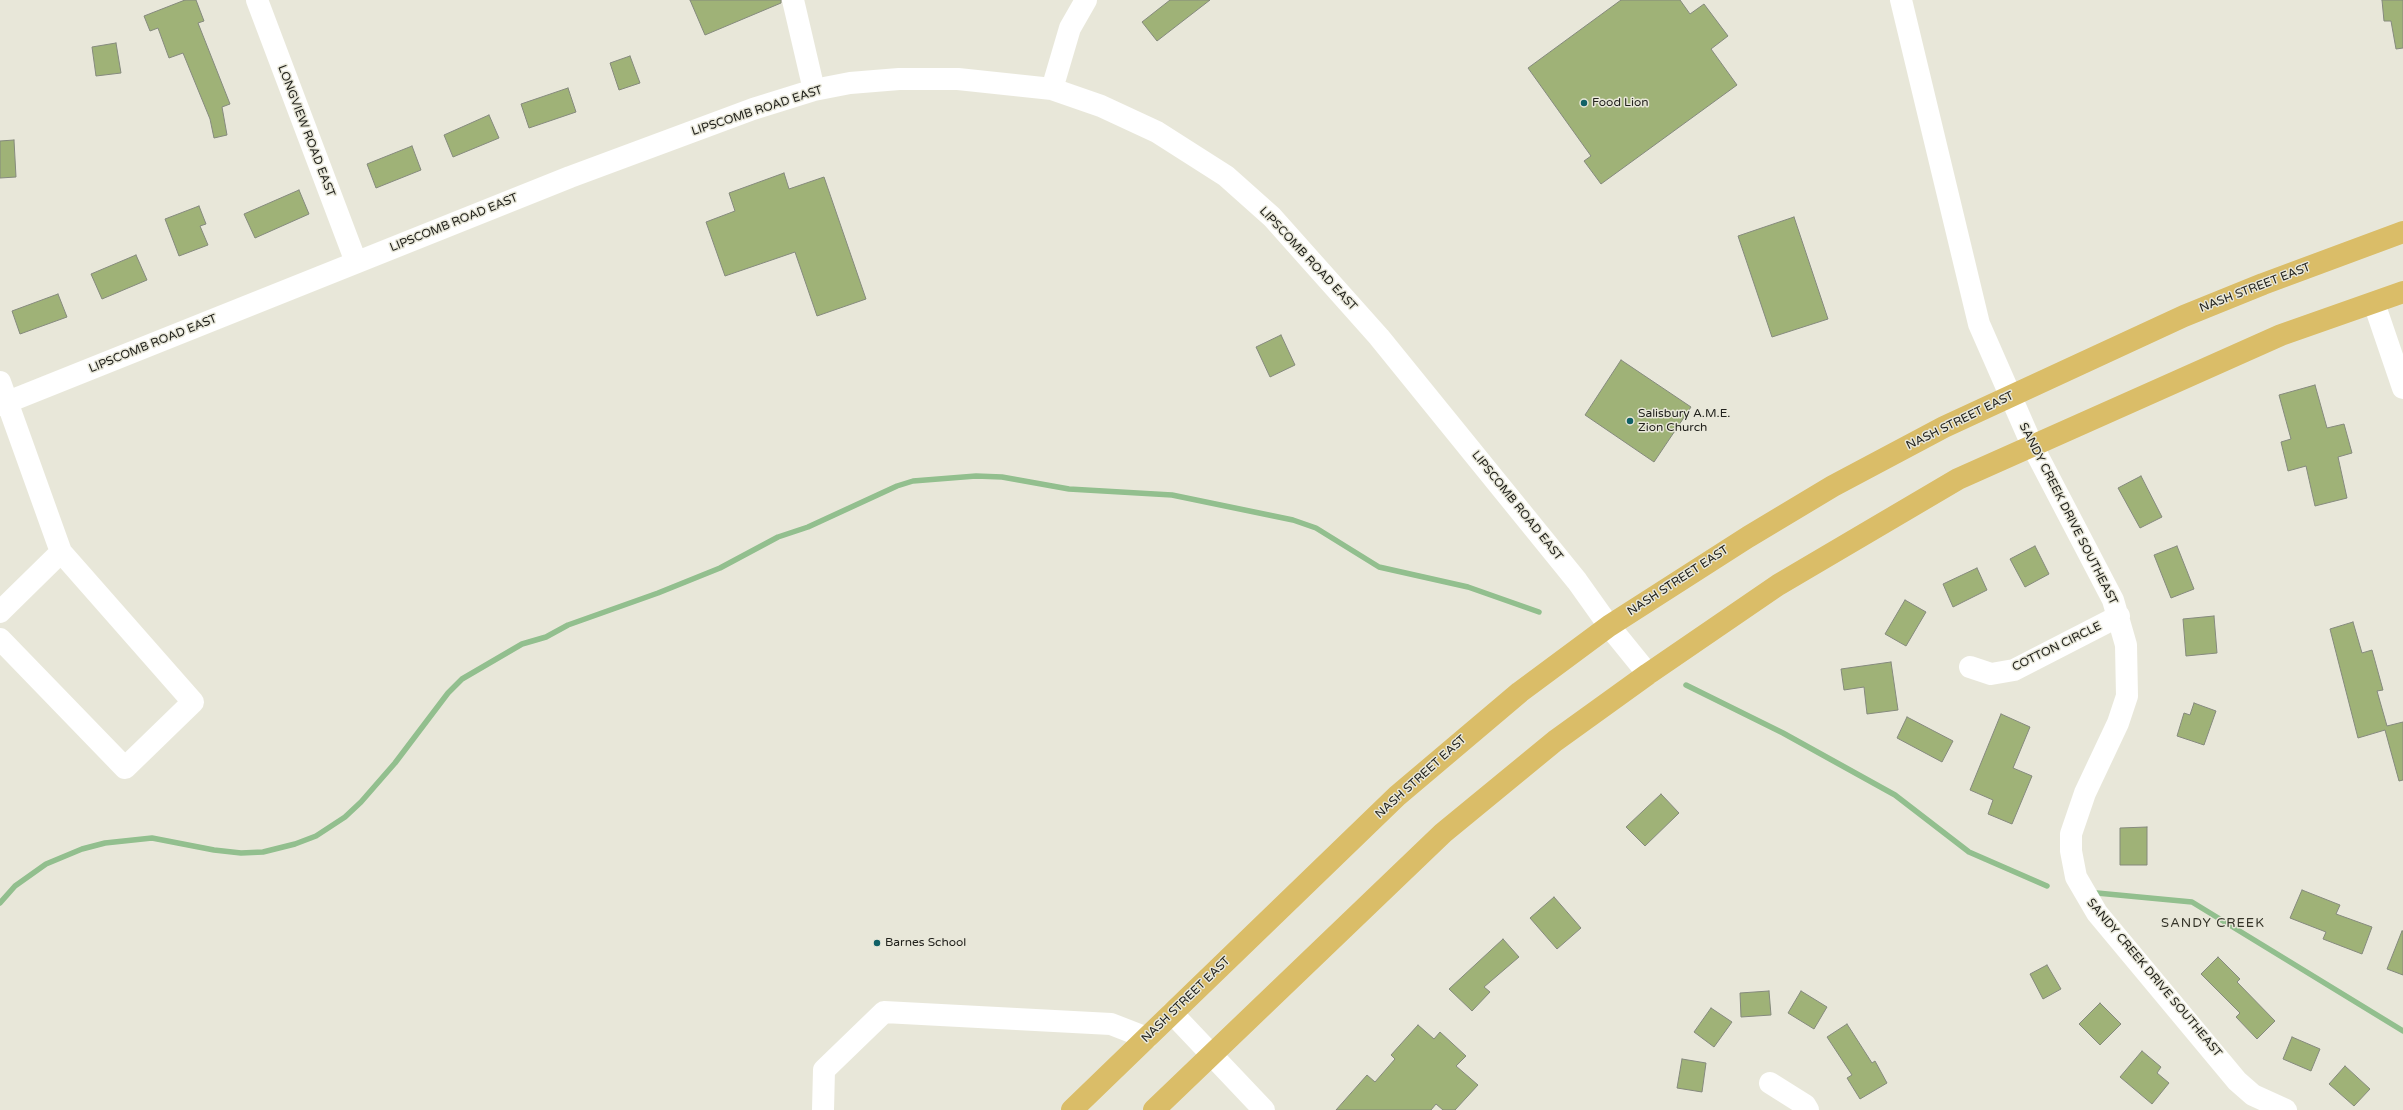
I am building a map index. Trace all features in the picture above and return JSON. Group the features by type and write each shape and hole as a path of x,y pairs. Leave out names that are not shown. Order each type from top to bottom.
{"main road":[{"name":"NASH STREET EAST","path":"1072,1110 1397,796 1520,692 1609,626 1748,537 1833,486 1944,427 2184,316 2263,284 2403,232"},
{"path":"1154,1110 1443,833 1555,741 1648,674 1778,585 1958,479 2282,335 2403,292"}],"street":[{"name":"LONGVIEW ROAD EAST","path":"256,0 356,262"},
{"path":"793,0 814,90"},
{"path":"1052,89 1070,28 1086,0"},
{"name":"SANDY CREEK DRIVE SOUTHEAST","path":"1901,0 1979,324 2032,445 2113,600 2119,616 2126,645 2127,696 2118,723 2085,793 2071,834 2071,851 2076,877 2097,913 2238,1081 2253,1095 2286,1110"},
{"name":"LIPSCOMB ROAD EAST","path":"4,403 570,177 753,109 814,90 850,84 899,79 958,79 1052,89 1101,106 1157,132 1226,176 1272,217 1379,337 1577,580 1609,626 1648,674"},
{"path":"2374,303 2403,388"},
{"path":"0,382 4,403 61,552 193,702 125,768 0,639"},
{"path":"0,612 61,552"},
{"name":"COTTON CIRCLE","path":"1970,667 1991,674 2014,670 2119,616"},
{"path":"823,1110 824,1070 884,1012 1111,1024 1146,1038"},
{"path":"1172,1013 1264,1110"},
{"path":"1770,1083 1805,1105 1808,1110"}],"building":[{"path":"185,0 196,0 204,21 198,23 230,104 222,107 227,135 214,138 210,119 183,53 169,58 158,28 150,31 144,16"},
{"path":"690,0 781,0 781,3 705,35"},
{"path":"1170,0 1210,0 1157,41 1142,22"},
{"path":"1621,0 1680,0 1690,14 1704,4 1728,36 1711,49 1737,85 1601,184 1584,161 1591,156 1528,68"},
{"path":"2382,0 2403,0 2403,48 2396,49 2391,21 2384,21"},
{"path":"116,43 121,73 96,76 92,47"},
{"path":"630,56 640,83 619,90 610,63"},
{"path":"568,88 576,112 529,128 521,104"},
{"path":"489,115 499,138 453,157 444,135"},
{"path":"14,140 16,177 0,178 0,141"},
{"path":"412,146 421,170 376,188 367,164"},
{"path":"784,173 789,189 824,177 866,299 817,316 795,252 725,276 706,222 735,211 729,193"},
{"path":"299,190 309,214 255,238 244,214"},
{"path":"199,206 206,224 200,226 208,245 179,256 165,219"},
{"path":"1794,217 1828,319 1772,337 1738,236"},
{"path":"136,255 147,280 102,299 91,274"},
{"path":"58,294 67,317 20,334 12,311"},
{"path":"1281,335 1295,365 1270,377 1256,347"},
{"path":"1621,360 1691,407 1654,462 1585,415"},
{"path":"2315,385 2327,428 2344,424 2352,453 2338,457 2347,498 2315,506 2306,466 2288,471 2281,442 2291,439 2279,395"},
{"path":"2141,476 2162,517 2140,528 2118,488"},
{"path":"2035,546 2049,574 2025,587 2010,559"},
{"path":"2177,546 2194,589 2171,598 2154,555"},
{"path":"1977,568 1987,590 1953,607 1943,584"},
{"path":"1905,600 1926,612 1906,646 1885,634"},
{"path":"2214,616 2217,653 2186,656 2183,619"},
{"path":"2353,622 2362,653 2372,650 2383,690 2377,691 2387,726 2403,722 2403,780 2399,781 2385,730 2358,738 2330,629"},
{"path":"1891,662 1898,710 1867,714 1864,687 1844,690 1841,669"},
{"path":"2194,703 2216,711 2204,745 2177,736 2184,713 2190,715"},
{"path":"2001,714 2030,727 2013,768 2032,776 2012,824 1988,814 1993,800 1970,790"},
{"path":"1907,717 1953,741 1942,762 1897,738"},
{"path":"1661,794 1679,813 1645,846 1626,827"},
{"path":"2147,827 2147,865 2120,865 2120,828"},
{"path":"2302,890 2340,905 2336,914 2372,927 2362,954 2323,939 2326,932 2290,918"},
{"path":"1554,897 1581,928 1557,949 1530,918"},
{"path":"2403,931 2403,975 2387,969"},
{"path":"1503,939 1519,957 1484,987 1490,992 1472,1011 1449,989"},
{"path":"2218,957 2240,979 2237,982 2275,1021 2257,1039 2236,1017 2240,1013 2201,974"},
{"path":"2047,965 2061,989 2043,999 2030,974"},
{"path":"1769,991 1771,1015 1741,1017 1740,993"},
{"path":"1801,991 1827,1007 1814,1029 1788,1013"},
{"path":"2100,1003 2121,1024 2100,1045 2079,1024"},
{"path":"1711,1008 1732,1022 1714,1047 1694,1032"},
{"path":"1847,1024 1872,1063 1875,1061 1887,1083 1860,1099 1847,1078 1852,1075 1827,1037"},
{"path":"1418,1025 1434,1039 1440,1032 1466,1056 1456,1066 1478,1085 1455,1110 1443,1110 1436,1104 1431,1110 1336,1110 1367,1075 1375,1082 1395,1059 1391,1055"},
{"path":"2292,1037 2320,1049 2311,1071 2283,1059"},
{"path":"2142,1051 2161,1067 2157,1073 2169,1083 2152,1104 2120,1077"},
{"path":"1682,1059 1706,1063 1702,1092 1677,1088"},
{"path":"2345,1066 2370,1089 2354,1106 2329,1084"}],"waterway":[{"path":"0,903 15,886 46,864 82,849 105,843 152,838 214,850 241,853 263,852 295,844 316,836 345,817 361,802 395,763 448,693 462,679 522,644 546,637 568,625 658,593 720,568 778,537 808,527 897,486 913,481 976,476 1002,477 1069,489 1172,495 1293,520 1316,528 1379,567 1468,587 1539,612"},
{"path":"1686,685 1783,733 1895,795 1969,852 2047,886"},
{"path":"2097,893 2192,902 2403,1031"}],"place":[{"name":"Food Lion","path":"1584,103"},
{"name":"Salisbury A.M.E. Zion Church","path":"1630,421"},
{"name":"Barnes School","path":"877,943"}],"district":[{"name":"SANDY CREEK","path":"2213,924"}]}
